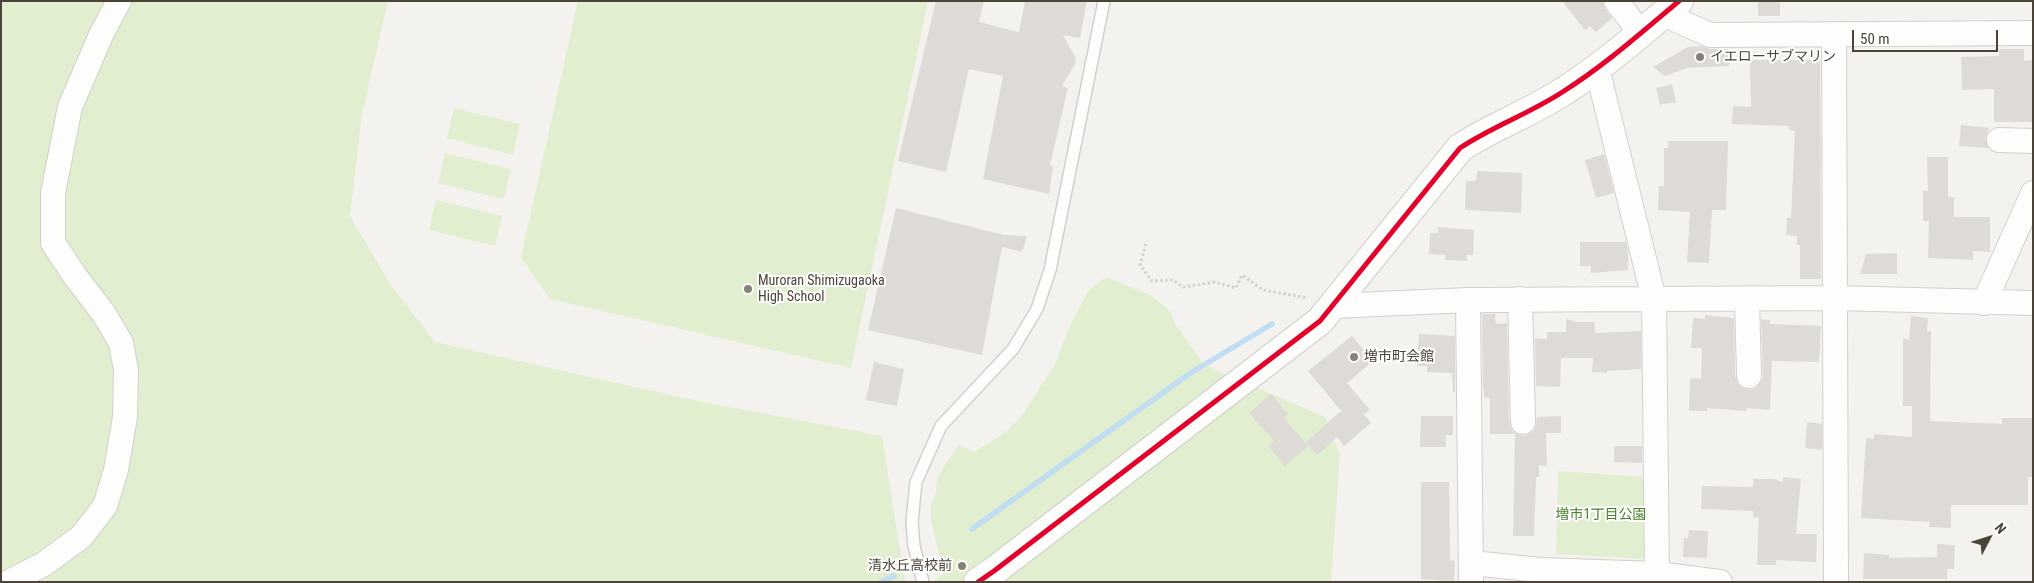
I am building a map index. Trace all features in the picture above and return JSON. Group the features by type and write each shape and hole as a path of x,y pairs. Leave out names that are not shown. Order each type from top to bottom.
{"street":[{"path":"9,582 44,564 82,536 105,506 116,470 125,416 126,370 122,343 104,314 53,243 53,193 70,107 119,1"},
{"path":"1616,1 1640,32"},
{"path":"978,582 1002,566 1320,320 1334,306 1460,148 1564,92 1671,8 1710,35 2033,33"},
{"path":"1834,34 1836,582"},
{"path":"1597,68 1654,299 1657,574"},
{"path":"1999,140 2033,141"},
{"path":"1984,303 2033,193"},
{"path":"1334,306 1468,300 1747,298 1835,298 2033,303"},
{"path":"1747,298 1749,376"},
{"path":"1468,300 1472,572 1600,577 1657,574 1720,582"},
{"path":"1520,300 1523,422"}],"lane":[{"path":"923,582 914,546 912,522 916,482 941,426 1013,349 1037,309 1050,270 1104,1"}],"path":[{"path":"1146,244 1140,265 1152,281 1173,280 1183,287 1215,282 1236,288 1242,275 1263,290 1296,294 1334,306"}],"green space":[{"path":"1,1 388,1 362,114 350,216 390,284 435,342 688,399 882,436 905,582 1,582"},
{"path":"578,1 928,1 851,368 550,299 521,257"},
{"path":"454,108 520,124 513,155 447,138"},
{"path":"445,153 511,169 504,199 438,183"},
{"path":"436,200 502,216 495,246 429,230"},
{"path":"1106,277 1152,296 1169,310 1174,322 1204,365 1325,417 1340,455 1331,582 932,582 943,574 931,518 931,505 935,496 938,477 959,445 975,452 1007,431 1023,414 1055,364 1072,321 1089,290"},
{"name":"増市1丁目公園","path":"1558,471 1646,477 1646,559 1556,554"}],"building":[{"path":"936,1 984,1 979,22 1019,32 1025,1 1087,1 1080,38 1063,35 1076,59 1062,86 1068,88 1050,165 1053,166 1049,194 983,179 1003,76 969,69 946,172 898,161"},
{"path":"1562,1 1603,1 1605,9 1612,18 1596,32 1590,26 1585,30"},
{"path":"1758,1 1780,1 1780,16 1758,16"},
{"name":"イエローサブマリン","path":"1702,46 1710,49 1728,49 1729,66 1687,68 1665,76 1653,67 1688,47"},
{"path":"1999,49 2024,49 2024,61 2033,60 2033,122 1994,122 1994,89 1962,90 1961,57 1999,56"},
{"path":"1750,60 1820,60 1821,279 1800,279 1800,245 1797,245 1797,236 1786,235 1787,218 1791,218 1795,131 1789,130 1789,126 1732,124 1733,106 1751,107"},
{"path":"1672,84 1676,102 1660,105 1656,88"},
{"path":"1961,125 1989,128 1985,139 1988,148 1959,146"},
{"path":"1668,141 1728,141 1726,210 1712,210 1709,263 1687,262 1690,212 1658,210 1659,186 1664,186 1664,148 1668,148"},
{"path":"1604,154 1614,193 1596,198 1585,160"},
{"path":"1927,157 1948,157 1948,197 1954,197 1954,217 1990,217 1990,252 1973,251 1973,260 1928,258 1929,221 1923,221 1923,191 1928,191"},
{"path":"1477,171 1522,173 1521,213 1465,210 1466,181 1476,181"},
{"path":"896,208 1004,235 1027,236 1022,252 1002,247 982,355 868,330"},
{"path":"1438,227 1474,230 1473,255 1467,255 1467,261 1445,260 1445,255 1429,254 1430,233 1438,233"},
{"path":"1580,242 1626,242 1628,270 1591,273 1591,266 1580,266"},
{"path":"1897,253 1897,274 1860,274 1866,254"},
{"path":"1482,314 1495,314 1496,324 1507,323 1509,422 1512,430 1524,436 1530,434 1535,429 1537,417 1561,416 1561,433 1546,433 1547,466 1539,465 1539,477 1536,477 1534,536 1513,536 1515,434 1490,434 1490,398 1484,397 1483,391"},
{"path":"1705,315 1734,318 1735,376 1738,384 1743,388 1750,390 1756,388 1763,376 1761,319 1770,320 1770,324 1821,326 1819,362 1772,361 1770,410 1747,408 1746,411 1707,408 1707,411 1689,411 1690,378 1701,379 1702,348 1691,348 1693,318 1705,319"},
{"path":"1911,316 1928,318 1927,331 1931,331 1930,421 2002,424 2002,418 2033,418 2033,477 2028,477 2028,505 1951,505 1951,528 1929,527 1930,522 1861,518 1866,438 1874,439 1874,434 1912,437 1912,406 1903,406 1903,338 1909,340"},
{"path":"1566,319 1578,322 1594,322 1595,333 1641,331 1641,369 1607,371 1607,373 1592,372 1593,358 1561,358 1560,387 1536,386 1535,338 1547,339 1547,332 1566,332"},
{"path":"1419,334 1455,336 1455,392 1453,392 1452,373 1427,372 1427,366 1417,366"},
{"path":"1352,336 1373,361 1347,383 1370,410 1364,414 1371,423 1344,446 1337,437 1317,455 1306,442 1341,411 1308,371"},
{"path":"874,362 904,369 897,406 866,400"},
{"path":"1271,394 1288,414 1284,418 1308,446 1285,466 1268,446 1274,441 1249,413"},
{"path":"1421,416 1453,416 1453,435 1446,435 1446,447 1420,447"},
{"path":"1807,422 1822,424 1822,450 1805,448"},
{"path":"1614,446 1642,446 1642,463 1614,462"},
{"path":"1783,477 1801,479 1796,534 1817,534 1816,562 1776,560 1776,565 1757,565 1759,517 1753,518 1753,511 1701,509 1702,486 1753,487 1753,479 1774,479 1783,482"},
{"path":"1421,482 1449,482 1450,560 1455,561 1454,581 1421,579"},
{"path":"1689,530 1708,531 1707,558 1683,557 1684,538 1688,538"},
{"path":"1937,544 1955,545 1954,569 1947,569 1947,579 1863,579 1864,553 1889,555 1889,558 1937,557"}],"waterway":[{"path":"972,529 1192,372 1272,324"},
{"path":"881,582 894,576"}],"transit line":[{"path":"978,582 1320,321 1460,148 1551,99 1579,81 1623,48 1679,1"}],"place":[{"name":"イエローサブマリン","path":"1700,57"},
{"name":"Muroran Shimizugaoka High School","path":"748,289"},
{"name":"増市町会館","path":"1354,357"},
{"name":"清水丘高校前","path":"962,566"}]}
